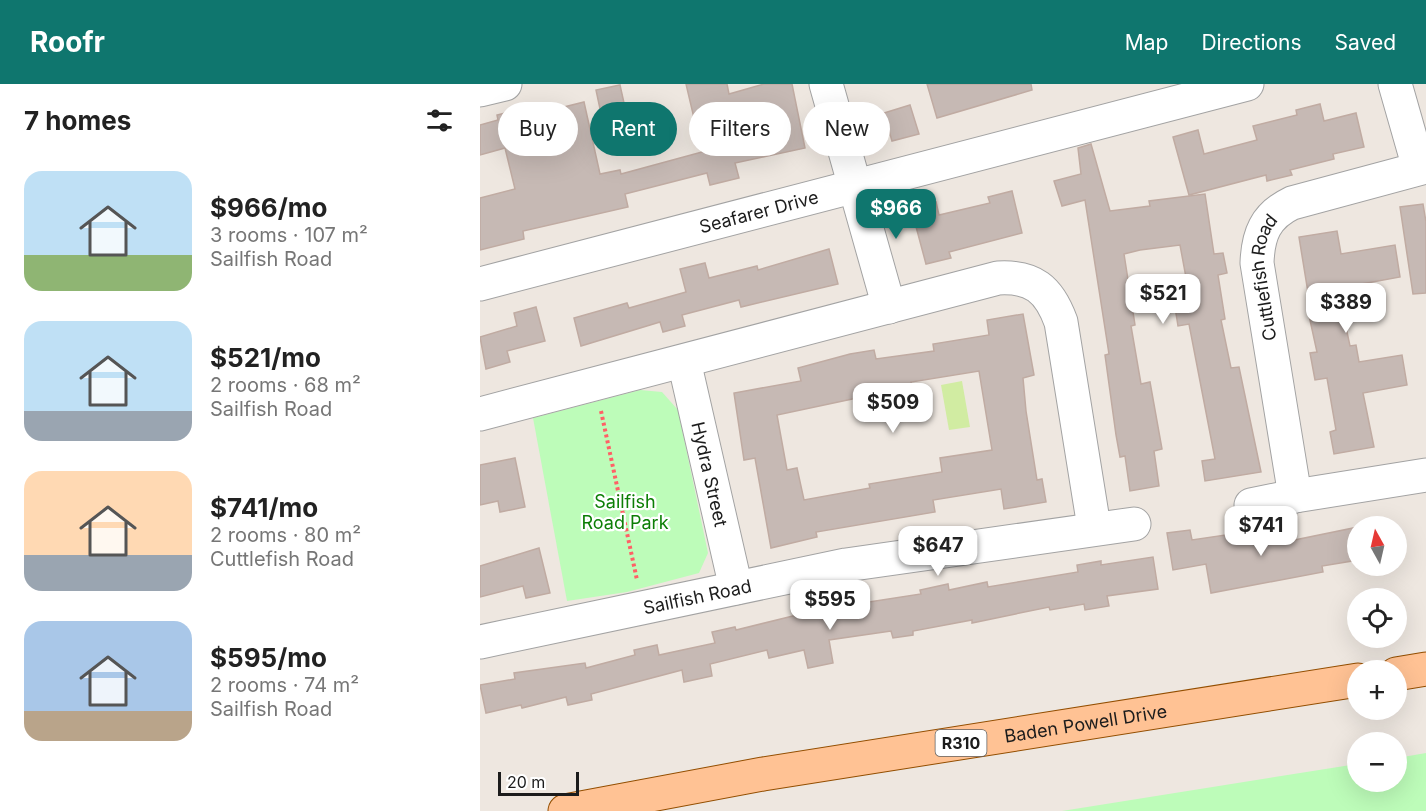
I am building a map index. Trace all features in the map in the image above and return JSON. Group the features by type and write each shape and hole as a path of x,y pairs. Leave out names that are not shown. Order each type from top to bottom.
{"main road":[{"path":"1407,672 1426,669"},
{"name":"Baden Powell Drive","path":"565,811 786,770 1347,682"}],"street":[{"path":"480,90 505,84"},
{"path":"826,84 853,187 889,307"},
{"name":"Seafarer Drive","path":"480,284 1247,84"},
{"name":"Cuttlefish Road","path":"1295,495 1257,263 1258,244 1266,222 1276,210 1292,203 1422,168 1395,84"},
{"path":"480,414 998,278 1016,277 1046,292 1061,322 1094,528"},
{"name":"Hydra Street","path":"684,361 736,588"},
{"path":"1251,505 1295,495 1426,476"},
{"name":"Sailfish Road","path":"480,642 846,565 1134,524"}],"path":[{"path":"595,384 642,608"}],"green space":[{"path":"962,381 970,427 949,430 941,385"},
{"name":"Sailfish Road Park","path":"640,390 662,392 678,410 708,553 699,573 627,592 567,601 533,418"},
{"path":"1426,753 1426,811 1062,811 1347,766 1347,792 1407,792 1407,756"}],"building":[{"path":"686,84 727,84 729,94 764,84 792,84 803,148 791,151 791,102 690,102"},
{"path":"927,84 1031,84 1032,90 937,118"},
{"path":"620,85 624,102 599,102 596,90"},
{"path":"584,102 590,129 590,156 596,156 600,174 620,170 621,174 689,156 768,156 735,163 739,178 710,185 707,173 625,194 628,207 523,231 524,239 480,250 480,198 515,189 507,156 578,156 578,104"},
{"path":"1320,104 1324,121 1356,113 1364,147 1333,154 1334,159 1290,170 1292,175 1267,181 1266,175 1189,195 1173,137 1198,130 1204,154 1257,140 1253,126 1297,115 1296,110"},
{"path":"910,105 919,134 892,141 890,111"},
{"path":"498,120 498,150 480,155 480,125"},
{"path":"1091,144 1110,211 1150,206 1149,201 1205,194 1214,254 1223,253 1227,273 1218,275 1225,319 1221,320 1231,368 1239,367 1261,472 1205,481 1202,461 1215,459 1189,324 1178,326 1174,301 1190,299 1180,245 1140,250 1124,254 1135,325 1131,326 1141,384 1150,382 1162,449 1154,451 1159,486 1130,491 1125,456 1120,457 1116,435 1105,355 1109,354 1085,200 1062,206 1054,181 1081,174 1078,148"},
{"path":"1012,191 1022,233 949,252 951,258 926,264 911,208 936,202 939,215 990,203 988,197"},
{"path":"1423,204 1426,222 1426,293 1413,294 1400,207"},
{"path":"1337,231 1341,254 1395,245 1400,277 1340,288 1339,295 1350,346 1356,345 1359,362 1402,355 1407,385 1363,393 1374,447 1334,454 1330,432 1336,430 1327,378 1315,380 1310,353 1317,352 1308,311 1311,311 1299,237"},
{"path":"829,249 838,284 741,307 739,300 682,315 685,326 663,332 660,322 581,346 574,318 627,303 629,308 686,292 680,269 705,263 709,278 757,266 758,270"},
{"path":"536,307 545,341 507,351 510,362 486,369 480,337 517,326 514,313"},
{"path":"1023,314 1034,375 1023,378 1026,411 1037,480 1042,479 1046,502 1004,509 1001,489 933,500 935,512 816,532 817,537 771,548 755,458 744,460 734,393 801,381 798,368 850,354 874,350 876,359 934,351 933,344 989,335 987,320","holes":["979,371 992,450 940,458 942,472 869,484 870,488 804,500 797,468 787,470 777,415 890,391 891,396 913,393 911,382"]},
{"path":"515,458 525,507 500,512 498,501 480,505 480,465"},
{"path":"1347,529 1347,562 1322,566 1323,572 1211,593 1206,564 1173,570 1167,533 1190,530 1192,540 1232,534 1233,540 1274,534 1275,544"},
{"path":"539,548 550,593 526,598 523,586 480,597 480,566"},
{"path":"1153,557 1158,589 1107,596 1109,606 1085,610 1084,604 1050,610 1049,607 972,623 972,620 913,631 913,635 893,638 891,631 829,640 833,663 808,668 804,650 769,658 767,650 710,664 712,676 684,682 682,670 591,694 592,700 568,705 566,697 522,708 521,705 486,713 480,685 515,679 514,673 585,663 586,668 635,655 634,650 657,645 659,655 715,643 712,632 735,627 736,630 797,615 796,610 822,605 823,608 921,594 920,590 948,584 949,590 987,582 988,587 1078,572 1077,565 1101,561 1101,565"}]}
